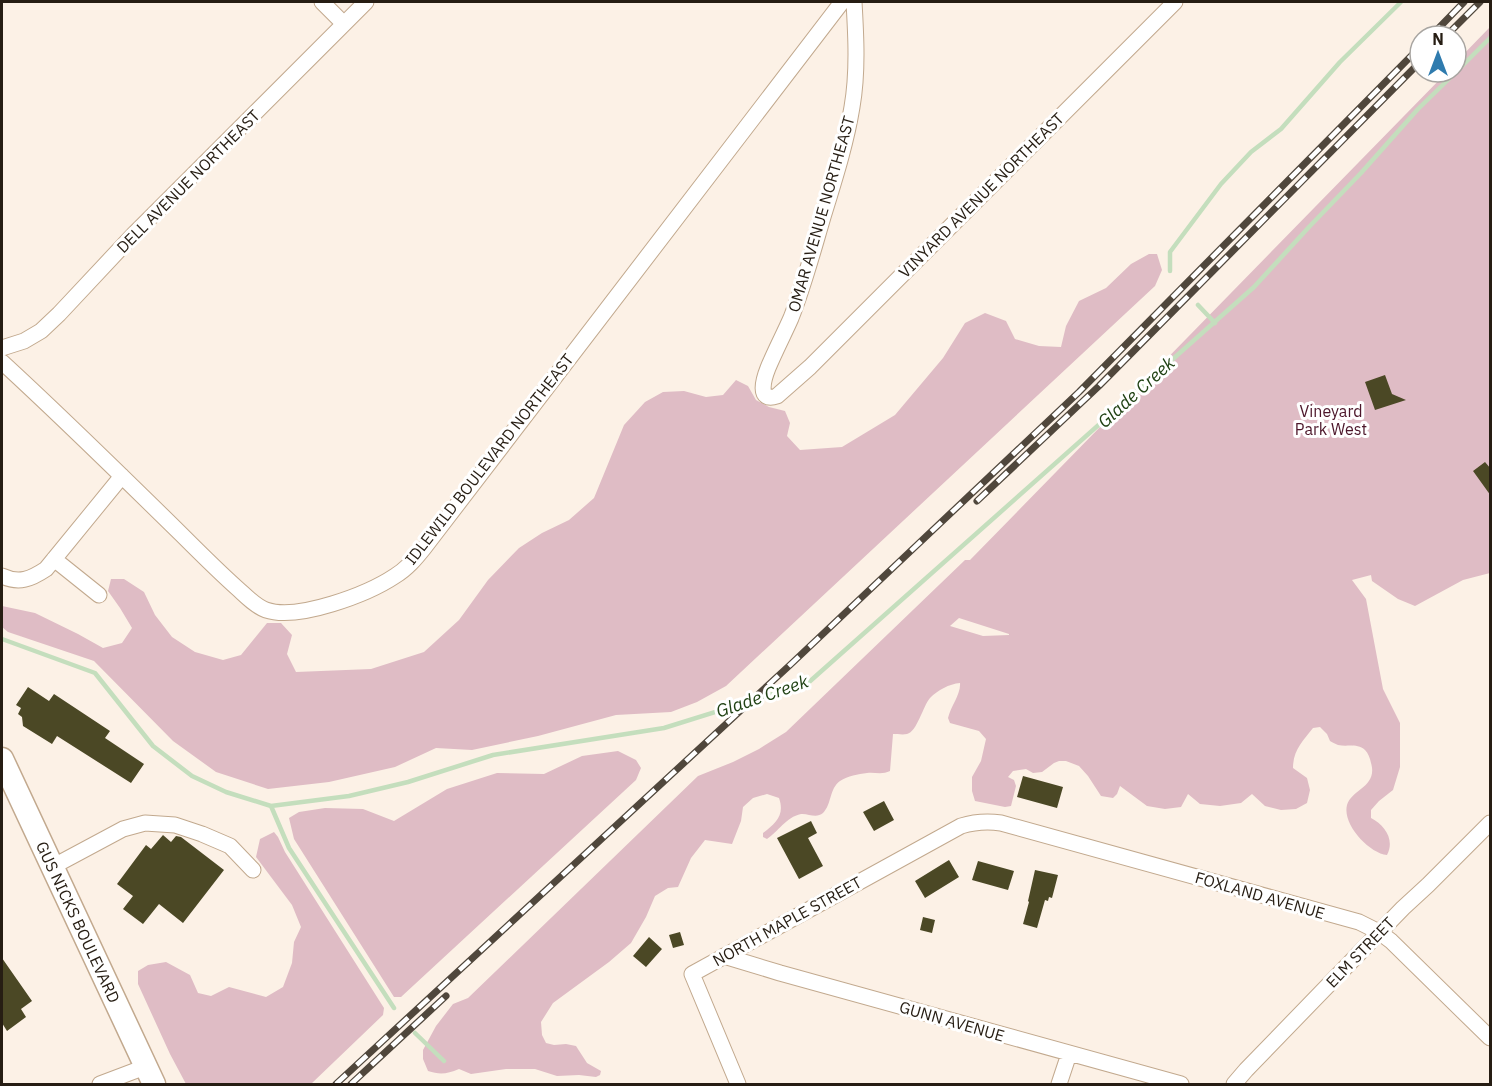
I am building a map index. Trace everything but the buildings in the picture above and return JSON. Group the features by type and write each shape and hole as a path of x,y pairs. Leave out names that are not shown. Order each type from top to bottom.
{"main road":[{"name":"GUS NICKS BOULEVARD","path":"2,759 150,1076"}],"street":[{"path":"322,2 344,24"},
{"name":"DELL AVENUE NORTHEAST","path":"2,348 24,341 40,331 59,314 133,235 366,2"},
{"name":"IDLEWILD BOULEVARD NORTHEAST","path":"2,362 255,604 280,613 301,612 371,589 396,576 411,563 452,513 842,2"},
{"name":"OMAR AVENUE NORTHEAST","path":"787,387 777,396 772,397 763,392 762,386 804,279 846,136 854,88 856,38 854,2"},
{"name":"VINYARD AVENUE NORTHEAST","path":"787,387 810,367 1175,2"},
{"path":"2,576 13,580 24,580 46,569 122,476"},
{"path":"54,559 99,595"},
{"name":"NORTH MAPLE STREET","path":"738,1084 692,974 961,826 973,822 990,822"},
{"name":"FOXLAND AVENUE","path":"990,822 1164,867 1359,922 1391,941 1491,1038"},
{"path":"52,867 123,829 145,823 175,825 230,846 253,870"},
{"name":"ELM STREET","path":"1234,1084 1379,932 1491,823"},
{"name":"GUNN AVENUE","path":"724,956 1181,1084"},
{"path":"1059,1084 1069,1054"},
{"path":"100,1084 150,1076"}],"green space":[{"name":"Vineyard Park West","path":"1490,27 1490,573 1463,580 1415,606 1398,599 1372,581 1371,575 1352,580 1366,599 1383,689 1400,723 1400,767 1393,790 1371,810 1371,818 1381,825 1389,839 1387,855 1372,849 1358,836 1347,813 1350,800 1368,783 1371,777 1371,761 1368,754 1359,747 1338,745 1330,741 1320,727 1313,728 1299,746 1293,762 1293,768 1307,778 1310,790 1307,803 1296,809 1281,810 1265,806 1252,794 1241,803 1220,806 1200,804 1188,794 1181,807 1165,809 1147,806 1120,786 1113,798 1101,796 1079,766 1066,761 1054,763 1042,772 1033,773 1026,769 1013,771 1008,777 1014,780 1016,786 1011,806 1005,807 975,801 972,777 981,761 986,739 979,731 950,723 948,718 960,683 944,688 930,698 911,732 893,734 890,771 857,775 840,781 834,788 826,809 820,815 796,816 767,839 763,837 763,833 772,826 780,814 779,798 767,794 753,798 743,807 741,821 732,844 705,840 691,858 678,887 668,888 655,896 631,943 553,1003 541,1022 542,1035 546,1043 576,1046 587,1063 601,1071 600,1075 596,1077 557,1076 535,1069 506,1069 471,1074 459,1069 444,1073 428,1071 423,1059 423,1050 436,1026 453,1004 468,998 698,776 759,749 786,732 965,560 970,560 1435,84 1468,84 1468,50","holes":["959,618 1009,635 983,636 950,626"]},
{"path":"1149,254 1157,254 1162,270 1155,286 726,686 697,702 671,712 616,715 538,736 472,750 436,748 395,767 329,782 268,789 216,772 173,741 94,661 8,632 2,627 2,606 35,613 103,648 122,643 132,628 108,591 111,579 124,579 144,592 155,615 172,637 195,652 223,660 241,655 267,623 281,623 292,635 287,654 296,672 371,669 424,652 459,620 488,580 519,548 542,533 569,520 594,498 624,425 645,402 663,392 684,391 706,397 723,395 736,380 748,386 756,400 769,407 785,411 790,423 787,436 800,450 842,447 895,415 943,358 965,323 985,313 1006,321 1015,339 1039,346 1061,347 1066,326 1079,301 1106,288 1131,264"},
{"path":"618,751 636,760 641,768 636,780 401,997 394,997 294,839 289,818 299,812 325,808 363,809 394,821 447,789 497,773 544,774 582,756"},
{"path":"274,832 384,1008 383,1015 311,1084 186,1084 138,984 138,971 148,965 166,962 190,975 198,993 211,996 229,987 266,997 283,987 292,963 294,942 301,927 292,905 256,857 260,839"}],"waterway":[{"path":"1170,271 1170,252 1221,184 1251,152 1281,129 1340,62 1401,2"},
{"name":"Glade Creek","path":"1468,60 1490,38"},
{"name":"Glade Creek","path":"2,639 95,673 153,746 192,776 226,792 271,806 349,796 408,782 493,755 664,728 808,683 1254,287 1444,84"},
{"path":"1198,305 1215,323"},
{"path":"271,806 289,848 394,1008"},
{"path":"415,1033 444,1061"}],"railway":[{"path":"1443,24 1464,2"},
{"path":"1458,24 1480,2"},
{"path":"336,1084 790,665 1079,392 1408,59"},
{"path":"977,501 1099,386 1408,74"},
{"path":"351,1084 446,996"}]}
